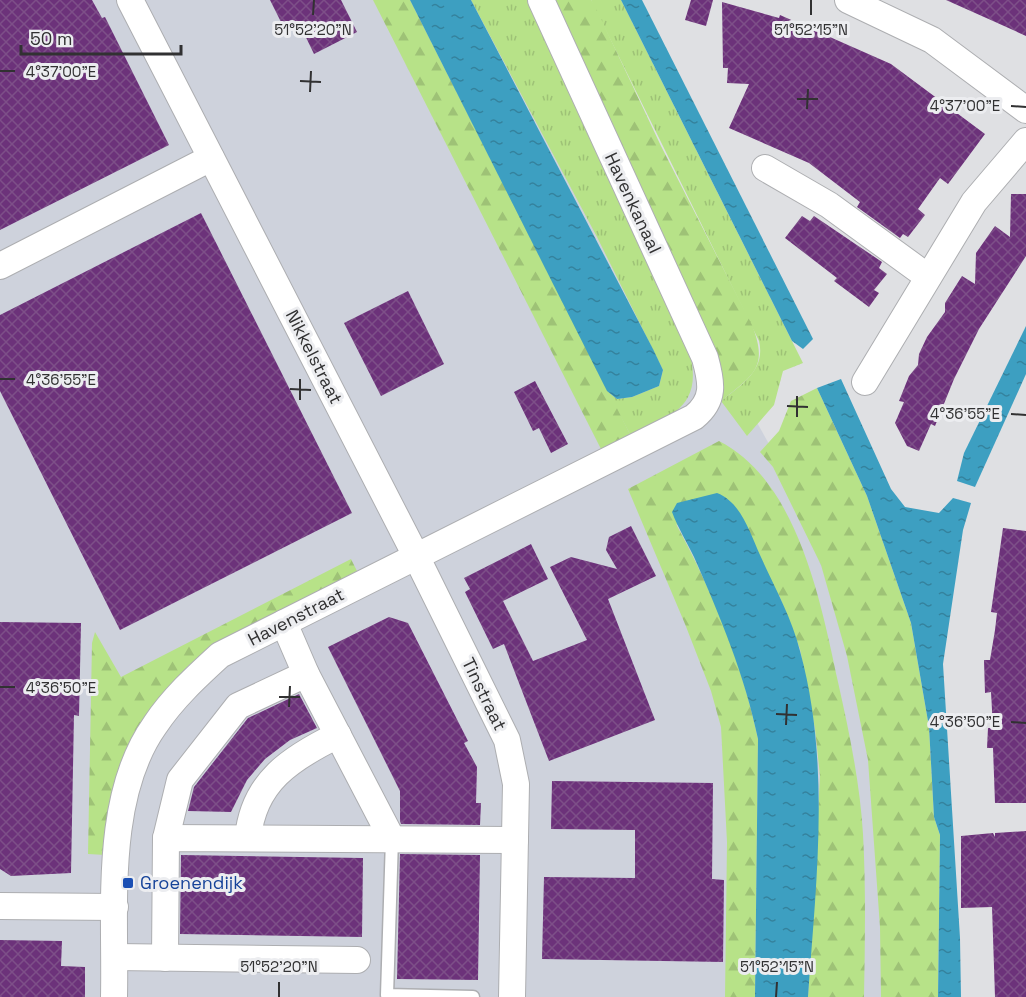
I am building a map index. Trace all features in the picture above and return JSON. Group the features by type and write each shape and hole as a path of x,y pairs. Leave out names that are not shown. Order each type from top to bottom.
{"street":[{"name":"Nikkelstraat","path":"130,0 416,556"},
{"name":"Havenkanaal","path":"541,0 705,358 710,375 710,397 706,408"},
{"path":"849,0 932,40 1026,110"},
{"path":"865,382 974,202 1026,141"},
{"path":"0,266 211,158"},
{"path":"765,168 829,206 928,277"},
{"name":"Havenstraat","path":"114,997 119,816 132,770 153,727 184,687 220,655 694,417 706,408"},
{"name":"Tinstraat","path":"416,556 507,740 516,784 512,997"},
{"path":"284,623 306,674 392,839"},
{"path":"165,958 166,838 180,780 238,706 306,674"},
{"path":"248,838 250,816 262,790 282,768 301,753 338,735"},
{"path":"166,838 515,840"},
{"path":"0,906 116,907"},
{"path":"115,957 357,960"}],"lane":[{"path":"392,839 387,995 473,997"}],"shaded area":[{"path":"0,0 520,0 888,656 889,997 0,997"}],"green space":[{"path":"373,0 410,0 631,436 602,451"},
{"path":"471,0 529,0 689,350 693,369 689,396 672,414 631,436 607,391 617,399 632,397 659,386 663,370 597,237"},
{"path":"553,0 591,0 594,4 661,146 752,325 759,351 755,369 742,384 721,401 720,367"},
{"path":"591,0 621,0 803,363 783,371 774,405 747,436 721,401 744,383 755,369 759,360 759,341"},
{"path":"817,388 867,496 911,623 929,727 934,817 940,835 938,997 881,997 880,927 868,760 847,656 821,565 773,467 760,452 779,431 791,401"},
{"path":"719,441 746,460 769,484 787,514 814,582 850,738 862,815 865,895 864,997 808,997 820,776 815,729 800,649 779,595 676,524 702,575 725,629 744,684 758,739 755,997 725,997 727,842 721,727 711,691 685,624 628,489"},
{"path":"351,559 357,571 220,645 189,665 168,689 105,855 88,854 92,643 95,632 121,677"}],"water":[{"path":"410,0 471,0 653,349 663,370 659,386 632,397 617,399 607,391"},
{"path":"621,0 642,0 813,339 803,349 792,341"},
{"path":"1026,326 1026,374 975,487 957,481 964,453"},
{"path":"841,379 891,489 905,507 939,513 953,498 971,503 963,530 943,664 960,938 961,997 938,997 940,835 934,817 929,727 911,623 867,496 817,388"},
{"path":"717,493 732,503 748,528 792,626 810,694 818,780 819,823 808,997 755,997 758,739 731,647 694,557 672,512 677,503"}],"building":[{"path":"0,0 92,0 102,18 105,17 169,145 0,230"},
{"path":"270,0 341,0 357,32 314,54 299,23 285,30"},
{"path":"691,0 713,0 706,26 685,20"},
{"path":"946,0 1026,0 1026,36 993,21"},
{"path":"722,2 779,18 780,15 891,64 985,134 948,184 940,178 918,209 925,215 908,237 903,234 900,238 857,207 860,202 809,163 729,128 749,84 727,83 728,68 723,68"},
{"path":"1011,194 1026,194 1026,256 979,329 954,379 935,426 931,424 919,451 907,446 895,423 904,402 899,401 909,376 918,365 919,354 927,337 945,312 945,303 962,276 975,284 976,253 995,226 1010,237"},
{"path":"201,213 352,513 120,630 0,391 0,315"},
{"path":"802,216 810,221 814,216 882,262 879,268 887,274 874,290 879,293 869,307 834,281 837,278 785,238"},
{"path":"408,291 444,364 381,396 344,323"},
{"path":"535,381 568,444 551,453 539,428 533,431 514,392"},
{"path":"631,526 656,576 608,599 655,720 549,761 504,644 493,649 465,592 470,589 464,578 531,544 548,579 503,601 533,661 587,640 550,567 571,557 617,569 606,550 609,537"},
{"path":"1003,528 1026,531 1026,803 995,803 993,748 987,748 988,728 992,728 992,710 991,692 985,693 984,660 990,660 995,630 997,613 991,612"},
{"path":"389,617 408,623 468,741 464,743 477,767 476,803 481,803 480,825 401,824 400,791 328,647"},
{"path":"0,622 81,623 79,716 74,715 71,873 11,876 0,869"},
{"path":"299,694 317,728 290,740 265,759 247,780 231,812 188,811 194,787 248,718"},
{"path":"552,781 713,783 712,879 724,880 723,962 542,959 544,877 635,878 635,830 551,829"},
{"path":"1026,831 1026,997 995,997 992,907 961,908 961,836 993,833 995,837 995,833"},
{"path":"400,854 480,855 478,980 397,979"},
{"path":"181,855 363,858 362,937 180,934"},
{"path":"0,940 62,941 61,966 85,967 85,997 0,997"}],"place":[{"name":"Groenendijk","path":"128,883"}]}
